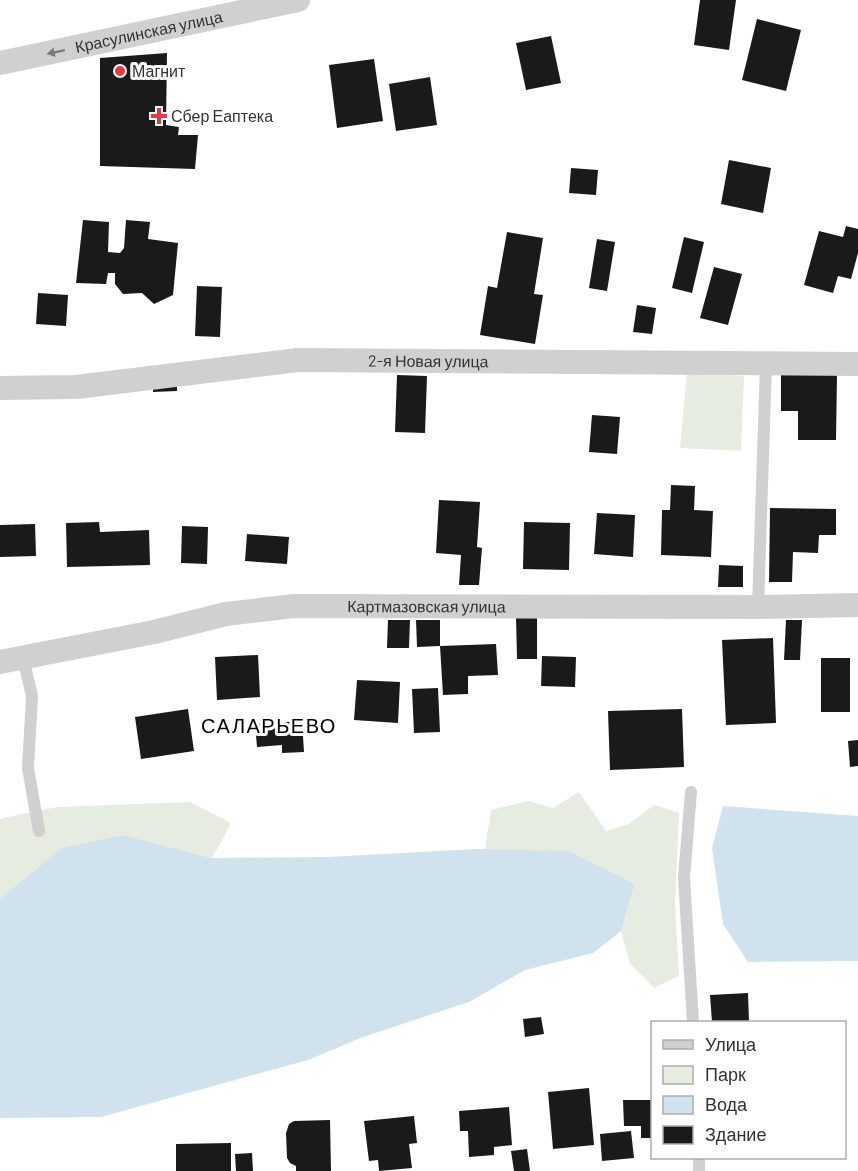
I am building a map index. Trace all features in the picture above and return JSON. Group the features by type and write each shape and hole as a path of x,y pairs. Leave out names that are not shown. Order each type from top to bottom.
{"street":[{"name":"Красулинская улица","path":"0,63 298,0"},
{"name":"2-я Новая улица","path":"0,388 76,387 298,360 858,364"},
{"name":"Картмазовская улица","path":"12,660 154,632 226,614 294,606 758,607 858,605"}],"lane":[{"path":"758,607 766,364"},
{"path":"12,660 32,696 28,768 39,831"},
{"path":"691,792 684,878 693,1021"}],"green space":[{"path":"687,373 744,376 741,451 680,448"},
{"path":"579,792 606,831 629,824 654,805 679,813 675,903 679,976 654,988 630,963 621,931 635,885 485,849 491,810 528,801 553,808"},
{"path":"190,802 231,823 211,858 124,835 0,899 0,820 3,818 57,807"}],"water":[{"path":"723,806 858,816 858,961 748,962 723,924 712,848"},
{"path":"124,835 211,858 328,857 476,849 568,851 635,884 621,931 593,953 525,970 469,1002 363,1037 308,1060 101,1117 0,1118 0,899 62,848"}],"building":[{"path":"700,0 736,0 729,50 694,45"},
{"path":"757,19 801,30 786,91 742,80"},
{"path":"551,36 561,83 526,90 516,43"},
{"path":"167,53 166,125 179,127 178,135 198,135 195,169 100,166 100,58"},
{"path":"374,59 383,121 337,128 329,65"},
{"path":"430,77 437,125 396,131 389,84"},
{"path":"729,160 771,168 763,213 721,204"},
{"path":"571,168 598,170 596,195 569,193"},
{"path":"83,220 109,222 108,252 120,253 124,248 126,220 150,222 148,239 178,243 173,295 154,304 142,293 123,294 115,284 115,273 108,273 106,284 76,283"},
{"path":"846,226 858,229 858,253 851,279 838,276 833,293 804,285 819,231 843,237"},
{"path":"507,232 543,238 534,294 543,295 535,344 480,335 488,286 497,288"},
{"path":"684,237 704,242 692,293 672,288"},
{"path":"597,239 615,242 607,291 589,288"},
{"path":"714,267 742,274 728,325 700,318"},
{"path":"197,286 222,287 220,337 195,336"},
{"path":"38,293 68,295 66,326 36,324"},
{"path":"637,305 656,308 652,334 633,332"},
{"path":"397,375 427,376 425,433 395,432"},
{"path":"781,375 837,375 836,440 798,440 798,411 781,411"},
{"path":"177,380 177,391 153,392 153,381"},
{"path":"592,415 620,417 617,454 589,452"},
{"path":"671,485 695,486 694,510 713,511 711,557 661,555 662,510 670,510"},
{"path":"439,500 480,502 477,547 482,548 479,585 459,585 461,555 436,553"},
{"path":"770,508 836,509 836,535 819,535 818,553 793,552 792,582 769,582"},
{"path":"597,513 635,515 633,557 594,554"},
{"path":"99,522 100,532 149,530 150,565 67,567 66,523"},
{"path":"524,522 570,523 569,570 523,569"},
{"path":"35,524 36,556 0,557 0,525"},
{"path":"182,526 208,527 207,564 181,563"},
{"path":"247,534 289,537 287,564 245,561"},
{"path":"719,565 743,566 743,587 718,587"},
{"path":"516,616 537,616 537,659 517,659"},
{"path":"388,620 410,620 409,648 387,648"},
{"path":"416,620 440,620 440,646 417,647"},
{"path":"786,620 802,620 800,660 784,660"},
{"path":"773,638 776,723 726,725 722,640"},
{"path":"496,644 498,675 468,676 468,694 443,695 440,646"},
{"path":"258,655 260,697 217,700 215,657"},
{"path":"542,656 576,657 575,687 541,686"},
{"path":"821,658 850,658 850,712 821,712"},
{"path":"357,680 400,682 398,723 354,720"},
{"path":"438,688 440,732 414,733 412,689"},
{"path":"188,709 194,751 141,759 135,717"},
{"path":"682,709 684,767 610,770 608,711"},
{"path":"302,721 304,752 282,753 282,745 257,747 255,724"},
{"path":"858,740 858,766 850,767 848,741"},
{"path":"748,993 749,1021 712,1021 710,995"},
{"path":"541,1017 544,1034 525,1037 523,1019"},
{"path":"589,1088 594,1145 553,1149 548,1092"},
{"path":"623,1100 651,1100 651,1138 641,1138 641,1126 624,1126"},
{"path":"509,1107 512,1145 494,1147 494,1155 469,1157 468,1131 460,1131 459,1111"},
{"path":"414,1116 417,1143 409,1144 412,1168 379,1171 378,1160 369,1161 364,1121"},
{"path":"330,1120 331,1171 296,1171 296,1166 287,1158 286,1133 289,1124 294,1121"},
{"path":"631,1131 634,1158 602,1161 600,1134"},
{"path":"231,1143 231,1171 176,1171 176,1144"},
{"path":"527,1149 530,1171 514,1171 511,1151"},
{"path":"252,1153 253,1171 236,1171 235,1154"}],"place":[{"name":"Магнит","path":"120,71"},
{"name":"Сбер Еаптека","path":"159,116"}],"district":[{"name":"САЛАРЬЕВО","path":"269,726"}]}
